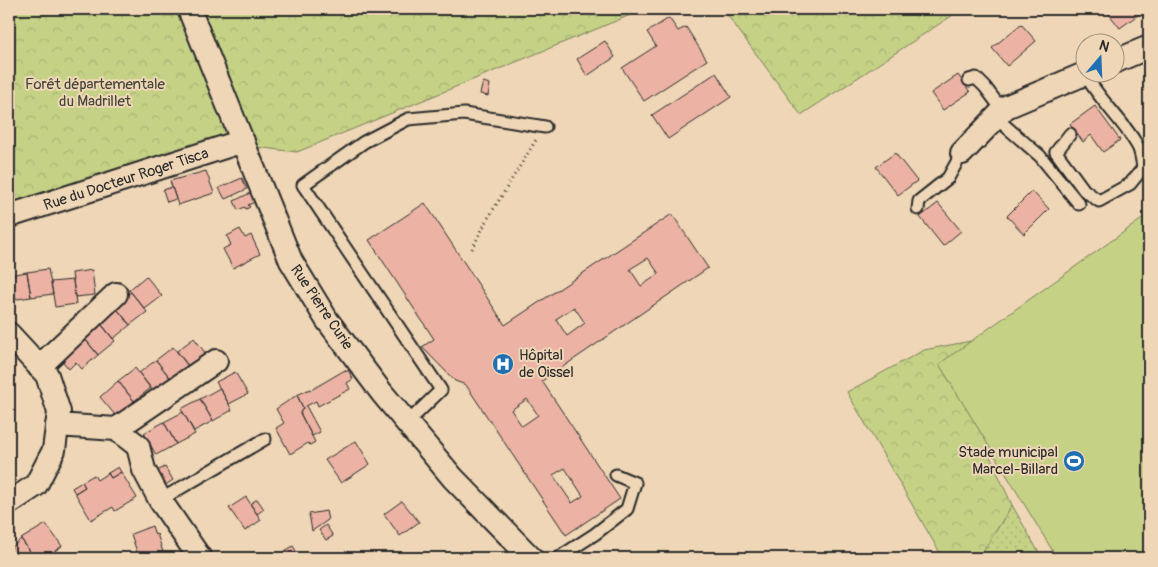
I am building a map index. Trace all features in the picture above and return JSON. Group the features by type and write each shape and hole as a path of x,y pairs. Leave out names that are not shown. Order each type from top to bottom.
{"street":[{"name":"Rue Pierre Curie","path":"189,9 291,261 327,320 382,393 453,478 531,558"},
{"path":"1126,57 1149,47"},
{"path":"962,153 1006,107 1076,78"},
{"name":"Rue du Docteur Roger Tisca","path":"9,216 243,141"},
{"path":"39,366 116,294"},
{"path":"9,334 47,375 59,412 54,450 36,485 9,503"},
{"path":"116,429 216,361"},
{"path":"57,425 116,429 138,446 144,470 160,500 200,558"}],"lane":[{"path":"969,80 976,78 985,87 999,115 1040,156 1079,204"},
{"path":"1070,134 1056,152 1084,190 1099,201 1130,184 1143,168 1138,146 1112,110 1093,89 1090,82"},
{"path":"407,422 441,390 303,185 364,142 408,119 464,114 545,126"},
{"path":"918,209 919,202 948,178 962,153"},
{"path":"160,500 265,439"},
{"path":"558,558 595,534 627,509 635,484 616,474"}],"path":[{"path":"472,249 488,218 545,126"}],"green space":[{"name":"Forêt départementale du Madrillet","path":"9,9 645,9 297,152 222,143 9,203"},
{"path":"723,9 962,9 801,115"},
{"name":"Stade municipal Marcel-Billard","path":"1149,214 1149,558 1057,558 939,364"},
{"path":"971,341 1062,383 987,450 1012,505 979,558 943,558 847,392 924,350"},
{"path":"1012,505 1042,558 979,558"}],"building":[{"path":"1105,9 1146,9 1120,28"},
{"path":"669,18 678,31 686,27 707,60 644,101 622,68 656,46 647,32"},
{"path":"1021,24 1036,41 1007,66 992,48"},
{"path":"605,41 615,57 587,76 577,59"},
{"path":"716,73 731,97 668,139 652,115"},
{"path":"958,75 970,92 943,110 931,93"},
{"path":"483,82 490,84 488,96 480,94"},
{"path":"1095,106 1120,140 1103,152 1091,135 1083,142 1070,124"},
{"path":"895,153 917,181 898,195 876,167"},
{"path":"206,171 214,193 178,205 170,181"},
{"path":"242,178 247,189 225,199 219,188"},
{"path":"172,187 176,199 167,202 163,190"},
{"path":"1032,191 1049,209 1024,234 1007,216"},
{"path":"250,193 255,202 248,205 250,207 246,209 245,207 238,210 234,201"},
{"name":"Hôpital de Oissel","path":"425,203 505,325 672,214 708,268 542,381 620,499 566,535 466,385 455,381 422,347 434,339 369,240","holes":["648,258 659,274 641,286 630,269","574,307 585,323 567,336 556,319","527,399 538,415 522,426 511,410","565,468 583,496 572,503 553,475"]},
{"path":"938,203 961,231 943,246 920,217"},
{"path":"240,229 245,238 251,235 260,254 233,268 223,249 231,245 227,236"},
{"path":"48,269 53,294 31,297 27,272"},
{"path":"92,270 95,295 75,297 72,273"},
{"path":"27,272 31,297 10,300 9,275"},
{"path":"146,276 162,296 145,309 129,290"},
{"path":"73,280 76,304 55,307 51,282"},
{"path":"131,292 147,312 130,325 114,305"},
{"path":"114,305 130,325 113,339 97,319"},
{"path":"99,321 115,341 98,355 82,335"},
{"path":"82,335 98,355 82,369 76,362 69,369 59,357"},
{"path":"194,338 209,358 192,371 177,351"},
{"path":"173,347 188,366 171,379 156,360"},
{"path":"156,360 171,379 154,393 139,373"},
{"path":"135,368 151,388 134,401 118,381"},
{"path":"345,370 346,372 348,370 353,379 347,383 350,389 318,406 316,401 306,406 320,432 312,436 300,413 303,408 297,395 311,390"},
{"path":"235,372 248,394 229,404 216,382"},
{"path":"118,381 134,401 116,416 100,397"},
{"path":"220,388 232,410 213,421 200,399"},
{"path":"297,395 303,408 300,413 315,442 310,445 308,443 290,454 276,428 284,423 276,409"},
{"path":"200,399 213,421 194,431 181,409"},
{"path":"183,412 195,434 176,444 164,422"},
{"path":"164,422 176,444 156,455 144,433"},
{"path":"356,441 370,464 341,483 325,460"},
{"path":"118,467 121,472 111,478 108,473"},
{"path":"165,467 173,480 164,486 155,472"},
{"path":"121,472 137,498 115,511 113,507 91,520 75,493 85,487 82,482 94,475 97,480 108,473 111,478"},
{"path":"82,482 85,487 75,493 72,488"},
{"path":"246,497 261,520 245,531 229,508"},
{"path":"257,499 264,509 257,514 250,504"},
{"path":"402,501 419,522 400,536 384,514"},
{"path":"326,511 328,520 312,531 309,514"},
{"path":"46,524 62,546 45,558 35,558 21,539"},
{"path":"326,525 333,536 326,540 319,530"},
{"path":"152,526 155,535 157,534 165,558 139,558 131,534"},
{"path":"21,539 35,558 9,558 9,550"},
{"path":"293,546 296,551 286,558 282,558 280,554"}],"place":[{"name":"Hôpital de Oissel","path":"503,364"},
{"name":"Stade municipal Marcel-Billard","path":"1074,461"}]}
